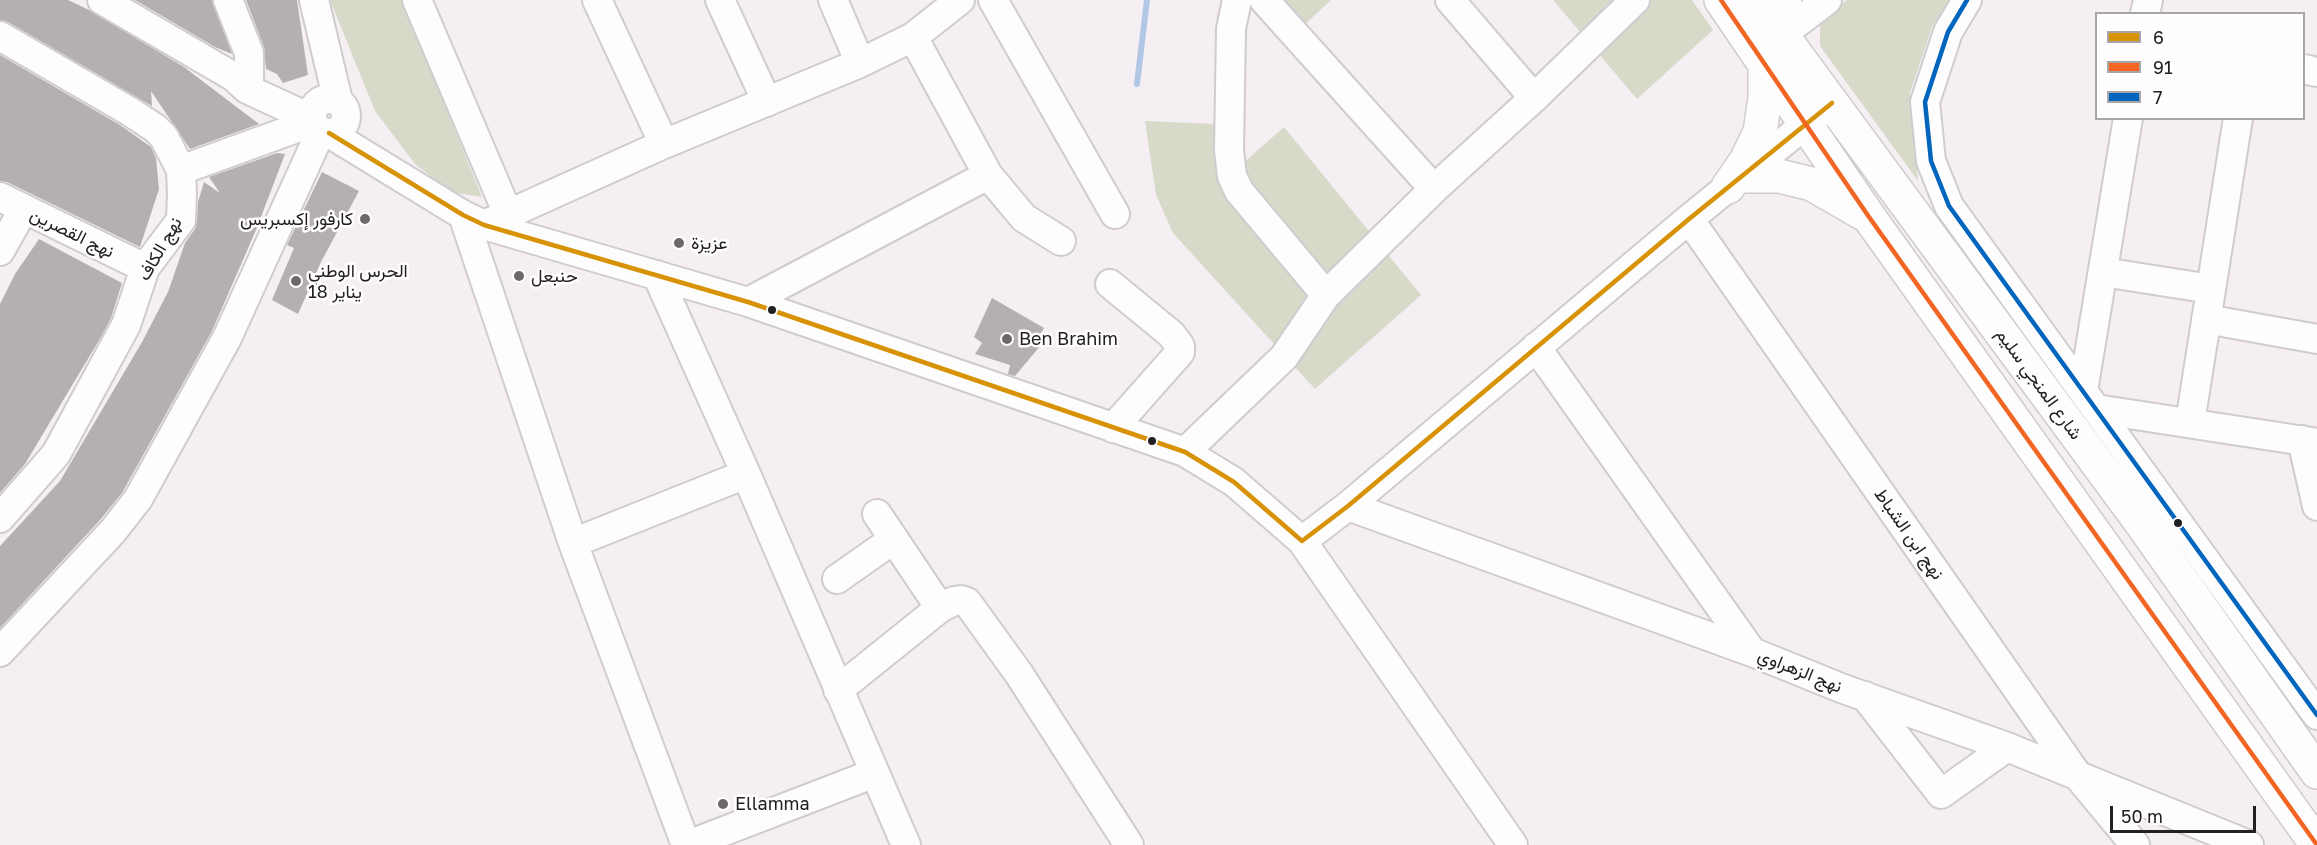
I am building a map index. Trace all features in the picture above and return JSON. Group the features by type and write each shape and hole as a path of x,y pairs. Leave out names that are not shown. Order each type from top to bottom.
{"main road":[{"name":"شارع المنجي سليم","path":"1721,0 1765,28 1832,103 2142,524 2317,772"},
{"name":"شارع المنجي سليم","path":"1765,28 1805,124 2317,845"},
{"path":"1735,181 1760,132 1764,98 1765,28"},
{"path":"1735,181 1779,176 1812,184 1869,217"}],"street":[{"path":"102,0 244,82 324,116 408,180 485,218 657,275 748,302 1185,452 1234,482 1302,541 1514,845"},
{"path":"228,0 249,53 244,82"},
{"path":"309,0 324,116"},
{"path":"0,652 113,531 138,499 227,338 324,116 314,0"},
{"path":"417,0 485,218 573,543 687,845 874,773"},
{"path":"597,0 664,144"},
{"path":"720,0 767,102"},
{"path":"833,0 860,63"},
{"path":"485,218 860,63 913,37 960,0"},
{"path":"993,0 1115,213"},
{"path":"1237,0 1231,29 1229,150 1232,176 1239,191 1326,295"},
{"path":"1264,0 1434,189"},
{"path":"1450,0 1534,98"},
{"path":"1185,452 1284,357 1326,295 1434,189 1534,98 1635,0"},
{"path":"1765,28 1827,0"},
{"path":"1967,0 1948,32 1925,102 1931,161 1949,206 2317,715"},
{"name":"نهج الكاف","path":"0,36 155,128 164,137 181,170 181,220 145,268 126,326 56,454 0,518"},
{"path":"913,37 988,175 1024,218 1061,241"},
{"path":"1302,541 1348,506 1689,219 1832,103"},
{"path":"181,170 324,116"},
{"path":"2090,400 2103,272 2128,120"},
{"path":"2190,423 2238,120"},
{"path":"748,302 988,175"},
{"path":"0,251 11,203"},
{"name":"نهج القصرين","path":"11,203 145,268"},
{"name":"نهج ابن الشباط","path":"1689,219 2078,776 2135,845"},
{"path":"2103,272 2211,289"},
{"path":"657,275 746,474 906,845"},
{"path":"1110,284 1171,334 1180,346 1180,352 1113,428"},
{"path":"2206,319 2317,339"},
{"path":"1536,347 1752,652"},
{"path":"2090,400 2190,423 2310,442 2312,489 2317,506"},
{"path":"573,543 746,474"},
{"name":"نهج الزهراوي","path":"1348,506 2007,747 2249,845"},
{"path":"877,514 940,608"},
{"path":"837,579 894,539"},
{"path":"838,690 940,608 954,601 967,602 1019,674 1129,845"},
{"path":"1866,696 1941,794 2007,747"}],"green space":[{"path":"330,0 402,0 482,197 451,192 415,164 375,111"},
{"path":"1276,0 1331,0 1301,28"},
{"path":"1553,0 1692,0 1713,30 1637,99"},
{"path":"1847,0 1951,0 1932,27 1910,93 1918,181 1820,46 1820,19"},
{"path":"1145,121 1217,124 1217,179 1241,165 1284,127 1421,295 1315,389 1173,233 1156,195"}],"building":[{"path":"0,0 68,0 89,10 184,67 259,124 190,149 151,91 152,106 8,22 0,20"},
{"path":"135,0 212,0 232,54 215,47"},
{"path":"246,0 297,0 308,75 283,83 277,74 266,69 264,47"},
{"path":"0,55 120,125 151,147 156,158 159,189 140,247 7,182 0,181"},
{"path":"277,153 285,154 256,230 212,331 122,493 0,628 0,546 60,481 142,342 168,292 185,243 195,229 198,202 204,182 220,193 209,177"},
{"path":"322,172 359,191 321,262 298,314 272,300 294,248 287,245"},
{"path":"39,239 122,283 111,318 101,337 25,464 0,493 0,304 15,274"},
{"name":"Ben Brahim","path":"992,298 1044,328 1036,341 1041,345 1015,376 1008,374 1010,365 975,354 982,343 974,337"}],"waterway":[{"path":"1137,84 1147,0"}],"transit line":[{"name":"91","path":"1721,0 1869,217 2317,845"},
{"name":"7","path":"1967,0 1948,32 1925,102 1931,161 1949,206 2317,715"},
{"name":"6","path":"329,133 463,215 484,225 748,302 1185,452 1234,482 1302,541 1348,506 1689,219 1832,103"}],"place":[{"name":"كارفور إكسبريس","path":"365,219"},
{"name":"عزيزة","path":"679,243"},
{"name":"حنبعل","path":"519,276"},
{"name":"الحرس الوطني 18 يناير","path":"296,281"},
{"name":"Ben Brahim","path":"1007,339"},
{"name":"Ellamma","path":"723,804"}]}
